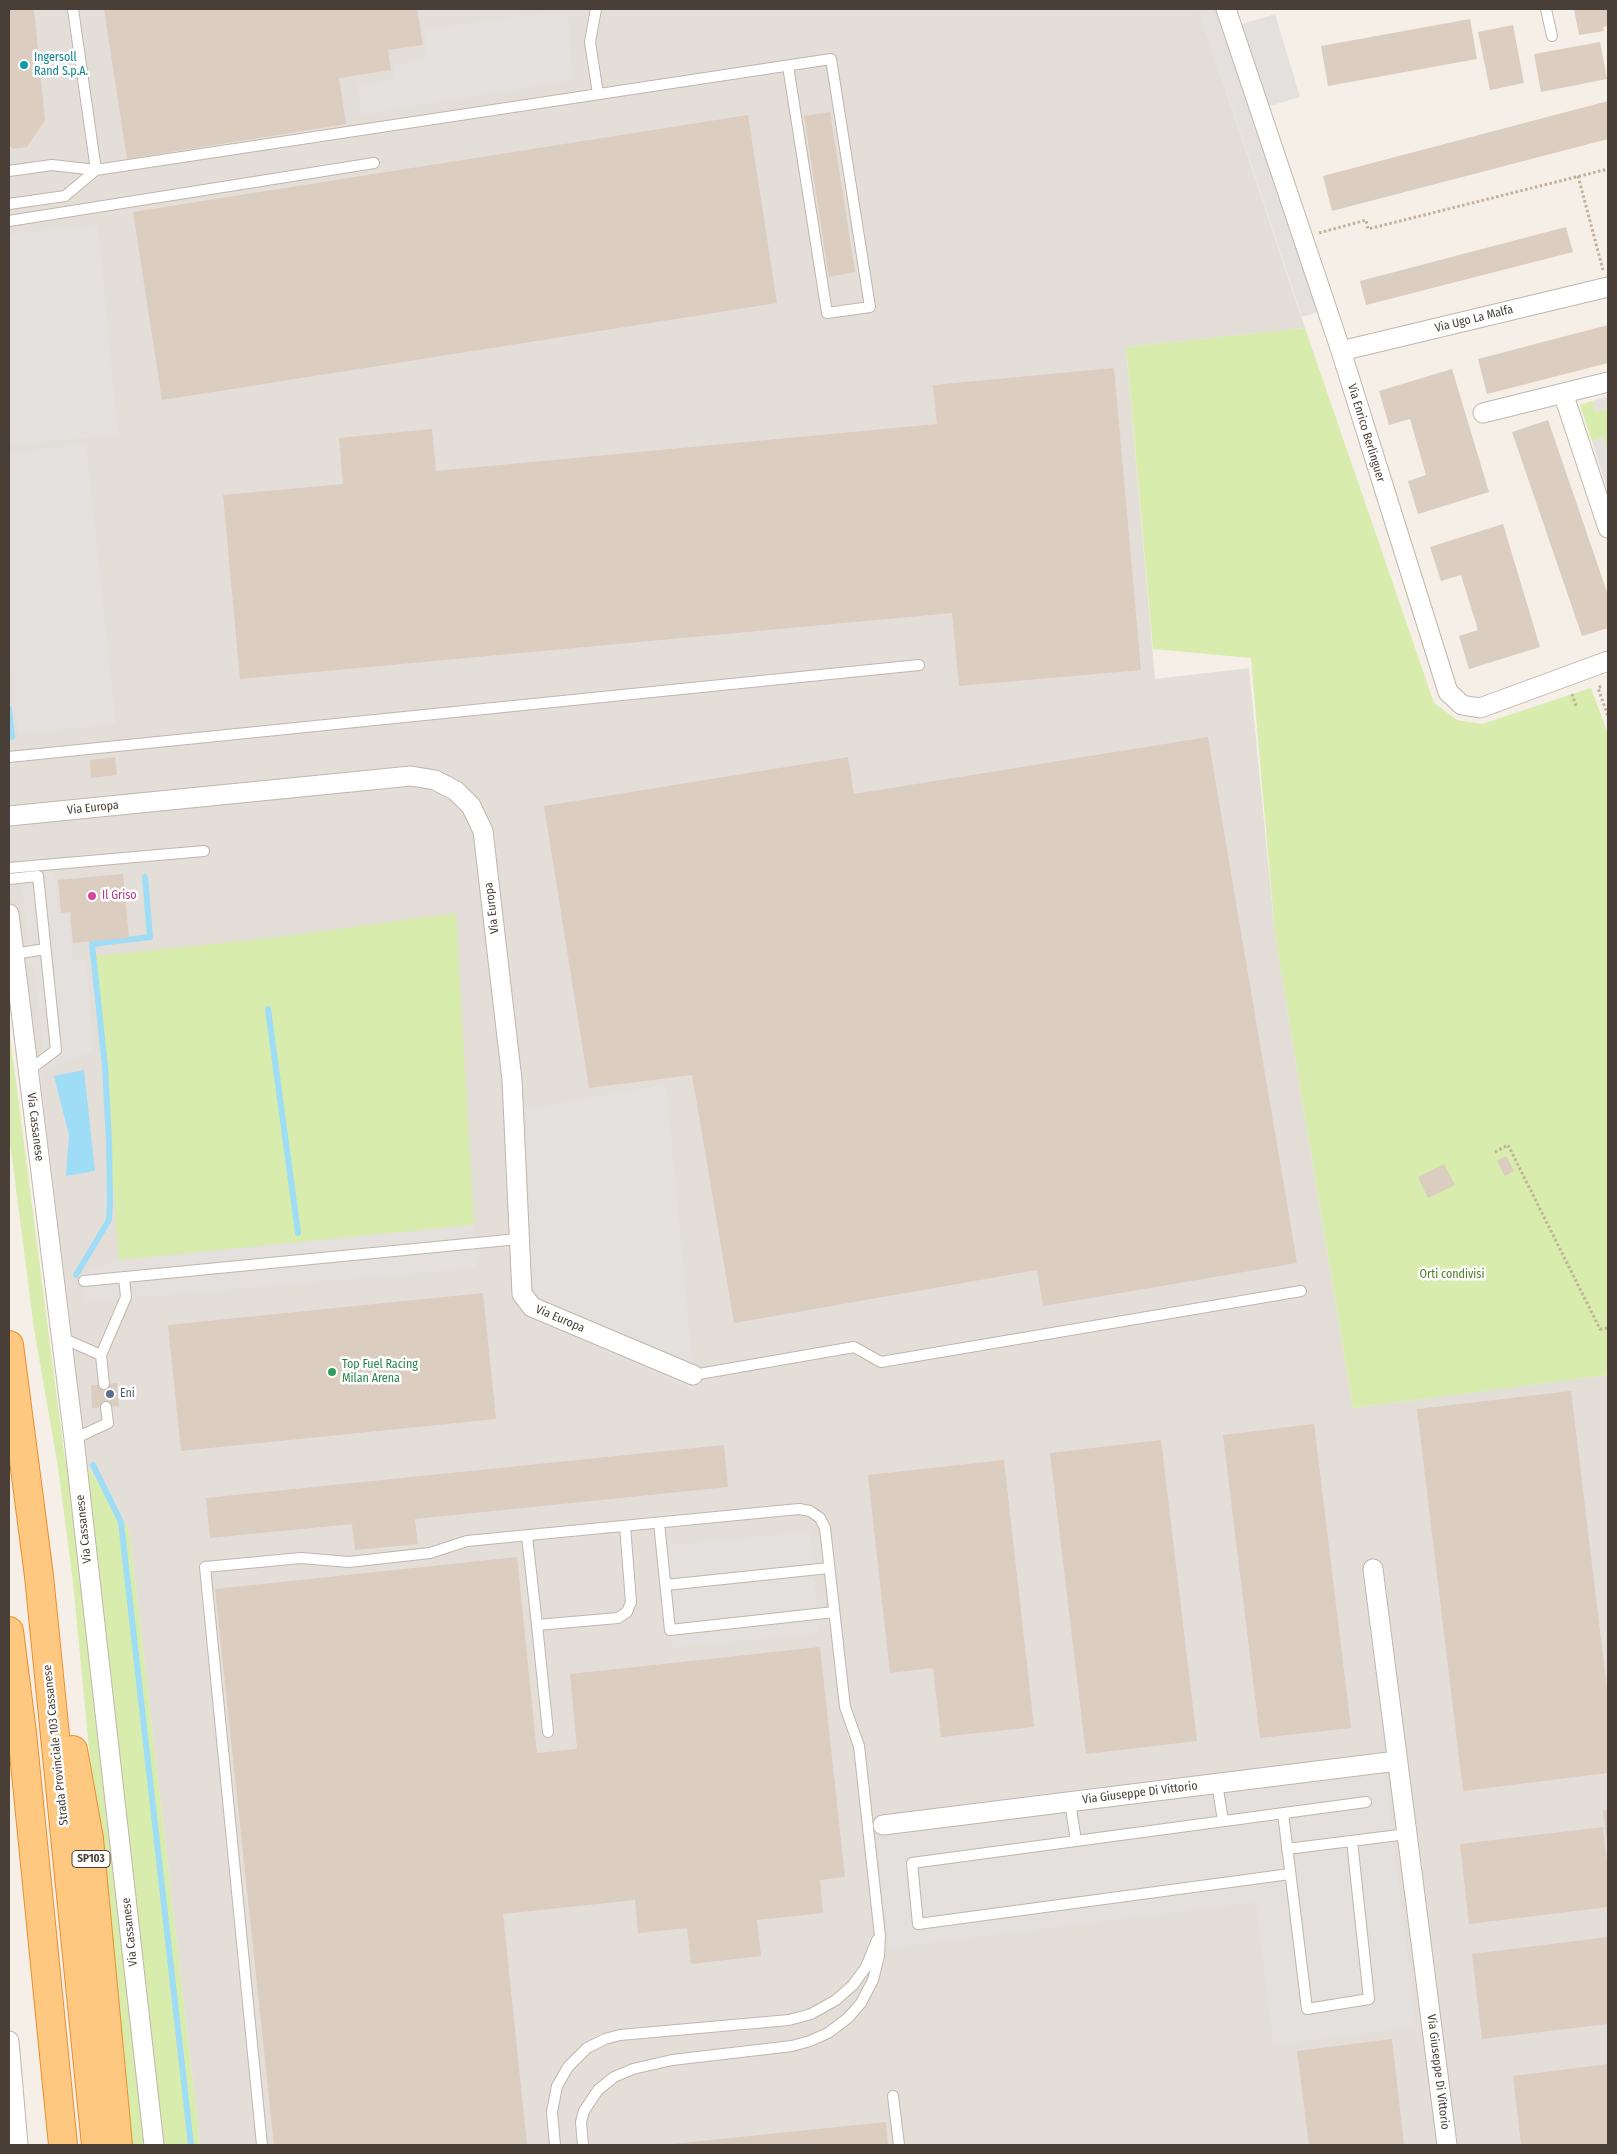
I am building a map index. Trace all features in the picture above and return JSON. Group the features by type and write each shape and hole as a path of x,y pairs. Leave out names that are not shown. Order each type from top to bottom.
{"highway":[{"name":"Strada Provinciale 103 Cassanese","path":"9,1345 39,1576 96,2145"},
{"name":"SP103","path":"39,1576 89,1839 118,2145"},
{"path":"9,1631 22,1733 61,2117 62,2145"}],"street":[{"name":"Via Enrico Berlinguer","path":"1226,9 1340,351 1450,695 1465,706 1480,708 1608,661"},
{"name":"Via Ugo La Malfa","path":"1340,351 1608,287"},
{"path":"1483,413 1608,382"},
{"path":"1563,393 1608,528"},
{"name":"Via Europa","path":"9,816 411,776 434,780 456,791 471,806 483,831 512,1080 518,1239 522,1290 525,1300 532,1307 693,1375"},
{"name":"Via Cassanese","path":"9,914 74,1439 154,2145"},
{"name":"Via Giuseppe Di Vittorio","path":"1373,1569 1447,2145"},
{"name":"Via Giuseppe Di Vittorio","path":"883,1825 1397,1761"},
{"path":"9,2037 18,2145"}],"lane":[{"path":"73,9 96,170"},
{"path":"596,9 590,42 598,94"},
{"path":"1546,9 1552,36"},
{"path":"9,171 52,165 96,170 831,59 870,307 827,313 788,66"},
{"path":"9,221 374,163"},
{"path":"9,204 65,196 96,170"},
{"path":"9,757 918,665"},
{"path":"9,868 204,851"},
{"path":"9,879 38,876 56,1050 28,1071"},
{"path":"14,954 45,949"},
{"path":"84,1281 518,1239"},
{"path":"104,1384 101,1355 126,1297 124,1277"},
{"path":"693,1375 854,1347 881,1362 1301,1291"},
{"path":"62,1338 101,1355"},
{"path":"74,1439 108,1424 106,1407"},
{"path":"262,2145 205,1567 301,1558 349,1562 430,1553 467,1541 659,1522 808,1510 818,1516 823,1522 845,1707 859,1746 879,1930 879,1956 873,1980 861,2003 839,2026 822,2036 798,2045 672,2060 623,2072 602,2086 586,2106 580,2122 583,2145"},
{"path":"659,1522 670,1630 834,1612"},
{"path":"537,1625 618,1618 628,1612 632,1602 625,1526"},
{"path":"527,1536 548,1732"},
{"path":"666,1585 829,1568"},
{"path":"1218,1784 1223,1821"},
{"path":"1070,1802 1076,1841"},
{"path":"1290,1874 918,1924 912,1863 1366,1802"},
{"path":"1283,1813 1307,2009 1369,2000 1352,1841"},
{"path":"1287,1849 1407,1834"},
{"path":"555,2145 552,2112 556,2091 568,2067 587,2048 605,2039 620,2035 789,2020 811,2014 836,2000 856,1981 869,1962 879,1930"},
{"path":"893,2096 899,2145"}],"path":[{"path":"1302,237 1366,220 1368,229 1608,168"},
{"path":"1578,176 1608,287"},
{"path":"1608,683 1598,688 1608,716"},
{"path":"1495,1152 1508,1145 1600,1329 1608,1328"}],"shaded area":[{"path":"9,9 1199,9 1305,328 1126,347 1155,679 1249,668 1275,934 1353,1408 1608,1375 1608,2145 200,2145 129,1528 87,1466 40,1076 9,912"},
{"path":"568,9 572,80 361,115 357,84 393,80 394,66 426,58 426,29"},
{"path":"1199,9 1226,9 1233,27 1275,14 1300,97 1260,109 1326,309 1302,317"},
{"path":"98,225 118,435 9,445 9,234"},
{"path":"1608,396 1608,408 1596,412 1592,401"},
{"path":"1603,437 1608,453 1608,492 1592,441"},
{"path":"86,444 116,724 18,734 9,648 9,452"},
{"path":"54,865 59,916 68,916 73,960 86,959 93,1051 45,1070 34,965 30,965 20,869"},
{"path":"666,1084 695,1391 534,1321 525,1109"},
{"path":"474,1225 476,1268 85,1302 83,1272 119,1260"},
{"path":"810,1531 819,1633 673,1648 663,1546"},
{"path":"1385,1773 1416,2027 1273,2045 1256,1902 889,1948 876,1836"}],"green space":[{"name":"Orti condivisi","path":"1305,328 1434,703 1457,720 1482,724 1591,688 1608,734 1608,1375 1353,1408 1275,934 1251,658 1153,649 1126,347"},
{"path":"1592,401 1596,412 1608,408 1608,453 1603,437 1592,441 1580,405"},
{"path":"456,913 474,1225 119,1260 95,956 272,938"},
{"path":"9,1028 65,1460 74,1469 144,2145 127,2145 73,1582 58,1467 34,1329 9,1134"},
{"path":"87,1466 129,1528 200,2145 161,2145"}],"water":[{"path":"84,1070 95,1171 66,1176 69,1135 54,1076"}],"building":[{"name":"Ingersoll Rand S.p.A.","path":"9,9 34,9 45,120 27,147 13,149 9,145"},
{"path":"104,9 417,9 423,45 388,50 391,70 339,78 346,124 127,159"},
{"path":"1574,9 1607,9 1608,26 1603,27 1604,31 1579,35"},
{"path":"1470,19 1477,59 1328,86 1321,46"},
{"path":"1513,25 1524,83 1490,90 1478,32"},
{"path":"1600,42 1607,79 1541,92 1534,54"},
{"path":"1608,101 1608,139 1332,211 1323,176"},
{"path":"830,112 855,272 829,277 804,116"},
{"path":"748,115 777,303 162,400 133,212"},
{"path":"1566,227 1573,252 1366,305 1360,281"},
{"path":"1608,325 1608,363 1487,394 1478,359"},
{"path":"1114,368 1141,670 959,686 952,613 240,679 223,495 343,484 339,438 432,429 436,471 937,424 933,385"},
{"path":"1452,369 1489,492 1418,514 1408,481 1426,475 1410,419 1389,425 1379,391"},
{"path":"1548,420 1608,595 1608,628 1582,636 1512,432"},
{"path":"1503,524 1540,647 1469,669 1459,636 1478,630 1461,575 1441,581 1430,547"},
{"path":"1208,737 1297,1263 1043,1306 1037,1270 734,1323 692,1075 589,1088 544,806 848,757 854,794"},
{"path":"115,757 117,775 91,778 90,760"},
{"name":"Il Griso","path":"123,874 129,938 73,943 70,912 61,913 58,880"},
{"path":"1506,1156 1514,1171 1505,1176 1497,1161"},
{"path":"1444,1164 1455,1185 1428,1198 1418,1177"},
{"name":"Top Fuel Racing Milan Arena","path":"483,1293 496,1419 181,1451 168,1325"},
{"path":"117,1383 119,1406 92,1408 91,1385"},
{"path":"1571,1391 1608,1697 1608,1773 1463,1791 1417,1409"},
{"path":"1314,1424 1351,1728 1260,1738 1223,1435"},
{"path":"1161,1440 1197,1741 1086,1754 1050,1453"},
{"path":"724,1445 728,1487 415,1519 418,1544 355,1550 352,1524 210,1538 206,1498"},
{"path":"1004,1460 1034,1727 941,1737 933,1668 890,1673 868,1475"},
{"path":"517,1557 537,1753 577,1749 570,1674 820,1647 845,1877 820,1880 823,1913 757,1920 761,1956 691,1964 687,1928 638,1933 635,1900 503,1914 527,2145 274,2145 215,1589"},
{"path":"1603,1810 1608,1810 1608,1843 1607,1843"},
{"path":"1603,1827 1608,1871 1608,1907 1469,1924 1460,1844"},
{"path":"1608,1937 1608,2024 1482,2039 1472,1954"},
{"path":"1392,2039 1404,2145 1309,2145 1297,2051"},
{"path":"1608,2064 1608,2145 1521,2145 1513,2076"},
{"path":"886,2122 888,2145 672,2144"}],"waterway":[{"path":"9,709 12,737"},
{"path":"76,1275 109,1220 110,1203 105,1066 92,944 150,937 145,877"},
{"path":"268,1009 298,1233"},
{"path":"93,1465 121,1522 191,2145"}],"place":[{"name":"Ingersoll Rand S.p.A.","path":"24,65"},
{"name":"Il Griso","path":"92,896"},
{"name":"Top Fuel Racing Milan Arena","path":"332,1372"},
{"name":"Eni","path":"110,1394"}]}
